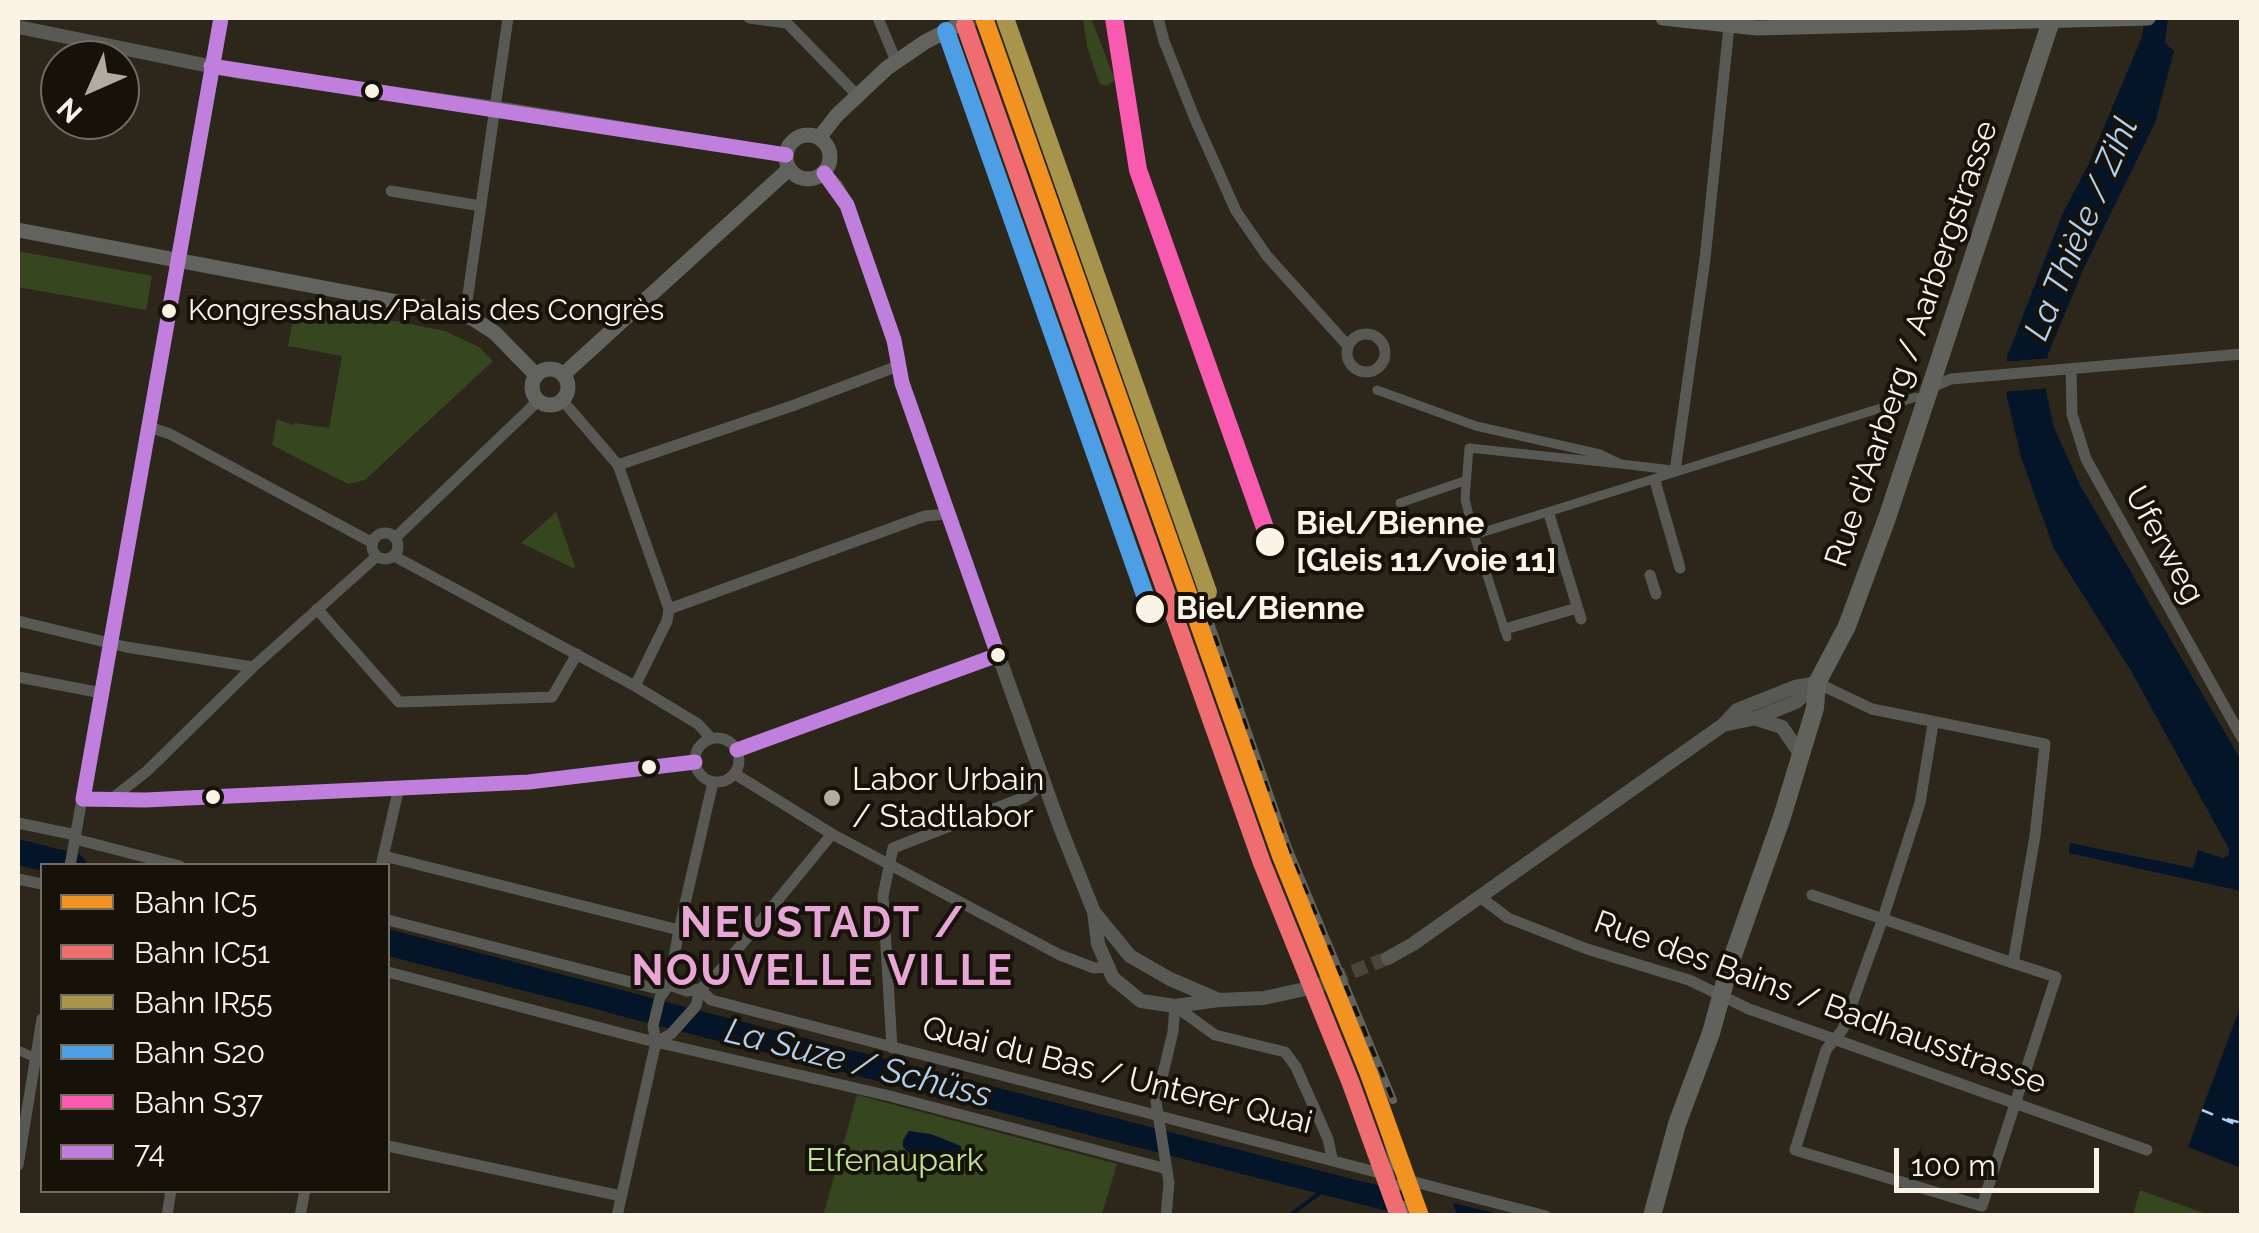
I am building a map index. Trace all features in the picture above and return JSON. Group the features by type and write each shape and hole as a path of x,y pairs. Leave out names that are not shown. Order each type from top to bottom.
{"main road":[{"path":"178,261 220,18"},
{"path":"1663,18 1757,28 2148,18"},
{"name":"Rue d'Aarberg / Aarbergstrasse","path":"1817,683 1847,626 1882,532 2052,18"},
{"path":"819,138 857,95 896,61 960,24"},
{"path":"564,374 787,162 790,144 798,137 819,138 830,154 824,173 806,180 787,162"},
{"path":"18,230 464,315 495,333 536,374"},
{"path":"554,368 564,374 569,385 563,401 553,405 538,401 532,388 536,374 554,368"},
{"path":"1652,1216 1672,1138 1815,708 1817,683"}],"street":[{"path":"464,315 508,18"},
{"path":"748,18 787,23 857,95"},
{"path":"878,18 896,61"},
{"path":"1158,18 1195,119 1236,211 1267,256 1348,346"},
{"path":"18,26 211,66 495,108 787,162"},
{"path":"1674,471 1704,258 1730,26"},
{"path":"824,173 847,205 948,514 1094,912 1098,944 1108,967 1119,985 1150,1004 1175,1006 1264,998 1314,987"},
{"path":"391,191 481,206"},
{"path":"71,863 178,261"},
{"path":"1932,387 1951,380 1997,374 2242,354"},
{"path":"618,465 898,366"},
{"name":"Uferweg","path":"2066,369 2072,414 2086,460 2242,738"},
{"path":"1377,390 1476,426 1600,454 1620,464"},
{"path":"1474,535 1916,397"},
{"path":"396,538 538,401"},
{"path":"563,401 618,465 669,609 660,637 629,687"},
{"path":"149,427 170,434 372,542 376,557"},
{"path":"1548,514 1579,614 1506,633 1464,498 1469,448 1674,471"},
{"path":"1655,481 1680,568"},
{"path":"1400,502 1464,482"},
{"path":"669,609 925,516 948,514"},
{"path":"372,542 380,534 396,538 394,556"},
{"path":"376,557 383,560 394,556 577,654 698,724 710,738 726,739 738,750 740,762 734,774 721,782 701,775 695,762 697,750 710,738"},
{"path":"109,801 147,771 376,557"},
{"path":"1650,576 1656,594"},
{"path":"317,609 398,702 552,698 577,654"},
{"path":"18,620 216,663 254,667"},
{"path":"738,750 998,654"},
{"path":"18,676 102,693"},
{"path":"1817,683 1872,709 2045,744 2035,836 2013,963"},
{"name":"Rue d'Aarberg / Aarbergstrasse","path":"1722,725 1756,718 1796,702 1817,683"},
{"name":"Rue d'Aarberg / Aarbergstrasse","path":"1388,958 1480,897 1722,725 1740,708 1817,683"},
{"path":"1756,718 1782,727 1800,755"},
{"path":"1812,895 1883,918 2056,977 1982,1206 1795,1150 1826,1050 1843,1029 1883,918 1920,803 1934,724"},
{"path":"83,798 109,801 588,777 695,762"},
{"path":"734,774 832,834 1060,954 1094,968 1108,967 1130,956"},
{"path":"616,1216 656,1042 653,1026 659,999 670,985 713,782"},
{"path":"892,1048 883,896 887,864 896,845 1024,796 1044,784"},
{"path":"399,787 382,861 679,930"},
{"path":"19,823 167,863"},
{"path":"656,1042 673,1031 694,1008 700,990 832,834"},
{"name":"Rue des Bains / Badhausstrasse","path":"1480,897 1498,912 1586,949 1689,980 1722,996 2147,1150"},
{"path":"1094,912 1130,956 1219,1000"},
{"name":"Quai du Bas / Unterer Quai","path":"390,921 654,988 670,985 687,991 700,990 711,1000 1160,1121 1332,1158 1546,1216"},
{"path":"390,973 656,1042 890,1096 1145,1164 1167,1166"},
{"path":"1166,1216 1167,1166 1156,1102 1173,1032 1175,1006 1170,979"},
{"path":"1175,1006 1214,1035 1285,1052 1328,1139 1332,1158"},
{"path":"18,1165 40,1037"},
{"path":"18,1050 37,1065"},
{"path":"390,1146 621,1196"}],"green space":[{"path":"1091,18 1115,80 1107,86 1100,84 1087,46 1083,19"},
{"path":"18,251 152,276 146,310 18,287"},
{"path":"296,302 445,331 479,347 493,361 365,480 348,484 272,445 277,419 293,425 329,428 342,356 288,346"},
{"path":"556,512 575,566 573,568 521,543"},
{"name":"Elfenaupark","path":"857,1095 1117,1164 1102,1214 823,1216"},
{"path":"2140,1190 2209,1215 2133,1215"}],"water":[{"name":"La Thièle / Zihl","path":"2145,18 2168,18 2165,43 2174,51 2155,123 2082,272 2048,354 2046,391 2054,428 2080,485 2241,760 2241,891 2069,853 2070,843 2193,868 2198,850 2223,858 2228,856 2229,849 2130,669 2054,549 2021,457 2006,393 2007,357 2062,215 2088,165 2142,37"},
{"path":"390,930 648,997 643,1021 390,957"},
{"path":"2241,1005 2241,1168 2188,1147"},
{"path":"719,1016 1503,1215 1403,1215 713,1039"},
{"path":"909,1131 931,1134 961,1146 962,1158 943,1168 926,1170 903,1147"}],"pier":[{"path":"2052,358 2051,388 2001,392 2001,362"},
{"path":"1384,1182 1451,1198 1457,1215 1391,1215"}],"waterway":[{"name":"La Suze / Schüss","path":"18,852 62,863"},
{"name":"La Suze / Schüss","path":"613,1001 748,1036"},
{"name":"La Suze / Schüss","path":"1289,1216 1321,1192"}],"ferry route":[{"path":"2202,1110 2242,1127"},
{"path":"2227,1119 2242,1123"}],"tunnel":[{"path":"960,24 974,18"},
{"path":"1314,987 1388,958"}],"railway":[{"path":"1200,594 1288,848 1393,1100"},
{"path":"1372,1084 1406,1209"}],"rail line":[{"name":"IC5","path":"984,18 1281,856 1369,1074 1420,1216"},
{"name":"IR55","path":"1005,18 1208,592"},
{"name":"S37","path":"1114,18 1138,170 1270,542"},
{"name":"IC51","path":"965,25 1262,863 1350,1081 1399,1216"},
{"name":"S20","path":"946,31 1151,612"}],"transit line":[{"name":"74","path":"83,799 221,18"},
{"name":"74","path":"211,66 786,155"},
{"name":"74","path":"824,173 847,205 894,340 902,383 998,655"},
{"name":"74","path":"737,750 998,655"},
{"name":"74","path":"83,799 145,800 529,782 695,762"}],"place":[{"name":"Kongresshaus/Palais des Congrès","path":"169,311"},
{"name":"Biel/Bienne [Gleis 11/voie 11]","path":"1270,542"},
{"name":"Biel/Bienne","path":"1150,609"},
{"name":"Labor Urbain / Stadtlabor","path":"832,798"}],"district":[{"name":"NEUSTADT / NOUVELLE VILLE","path":"823,948"}]}
